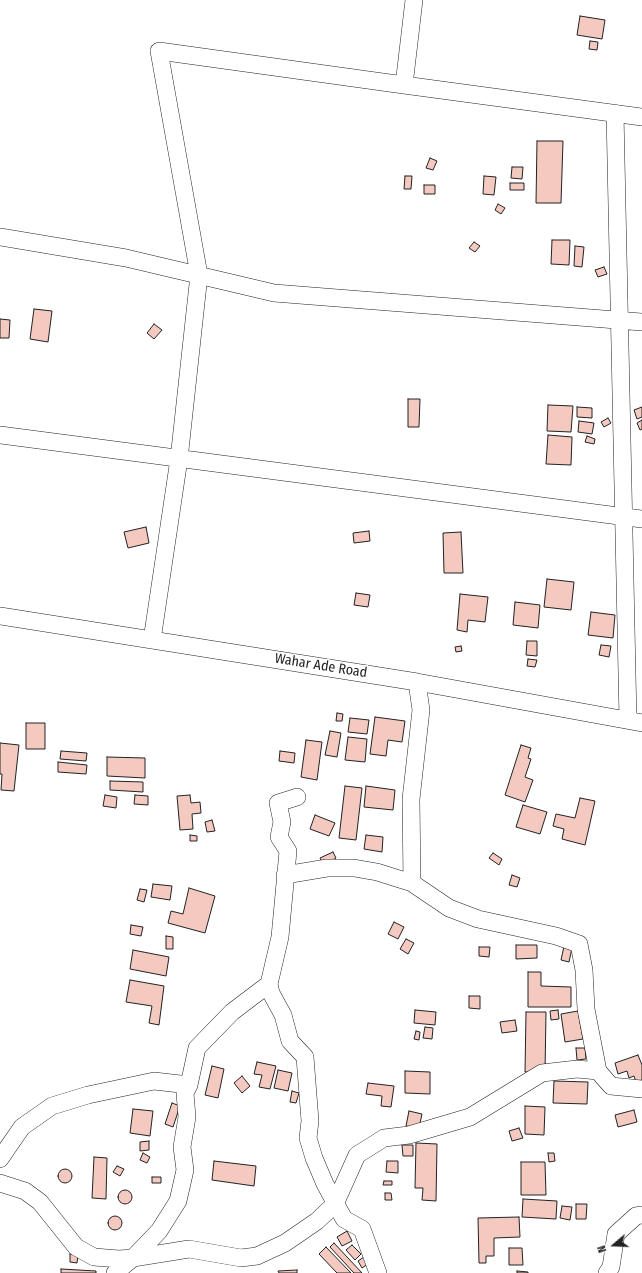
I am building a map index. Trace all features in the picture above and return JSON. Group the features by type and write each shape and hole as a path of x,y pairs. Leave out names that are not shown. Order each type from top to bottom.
{"street":[{"path":"404,85 414,0"},
{"path":"152,640 179,459 198,275 159,51 642,117"},
{"path":"615,113 624,517 635,721"},
{"path":"0,237 126,258 274,293 642,322"},
{"path":"0,435 642,519"},
{"name":"Wahar Ade Road","path":"0,616 417,682 635,721"},
{"path":"412,883 411,799 421,710 417,682"},
{"path":"298,797 278,803 282,822 279,836 288,851 280,937 269,984 271,993 283,1015 290,1041 305,1057 310,1121 308,1138 325,1184 344,1219 362,1229 378,1273"},
{"path":"285,874 327,868 354,868 377,872 412,883 450,908 478,919 556,936 579,944 584,970 586,1009 598,1071 611,1086 642,1089"},
{"path":"115,1273 133,1258 159,1231 178,1201 185,1170 182,1147 187,1117 185,1093 189,1085 197,1048 232,1012 269,984"},
{"path":"0,1183 25,1191 40,1202 76,1247 94,1257 119,1259 133,1258 189,1249 241,1258 257,1256 299,1235 317,1221 335,1204 357,1156 384,1138 409,1136 470,1117 542,1073 563,1070 598,1071"},
{"path":"0,1159 22,1127 52,1106 88,1095 154,1081 189,1085"},
{"path":"607,1273 611,1267 616,1234 636,1216 642,1215"}],"building":[{"path":"580,16 605,20 602,39 577,35"},
{"path":"590,41 598,42 597,50 589,49"},
{"path":"537,141 563,141 561,203 536,203"},
{"path":"430,158 437,161 433,170 426,168"},
{"path":"512,167 523,167 522,179 511,178"},
{"path":"405,176 412,176 411,189 404,189"},
{"path":"484,176 496,177 494,195 483,194"},
{"path":"510,183 524,183 524,190 510,190"},
{"path":"424,185 435,185 435,194 424,194"},
{"path":"498,204 505,208 501,214 495,210"},
{"path":"552,240 570,240 569,265 551,264"},
{"path":"474,242 480,246 475,252 469,248"},
{"path":"575,246 584,247 582,267 574,266"},
{"path":"604,267 607,274 598,277 595,270"},
{"path":"34,309 52,311 48,342 30,339"},
{"path":"0,319 10,320 9,338 0,338"},
{"path":"154,324 162,330 154,339 147,333"},
{"path":"408,399 420,399 419,427 408,427"},
{"path":"548,405 573,406 571,432 547,431"},
{"path":"577,407 592,408 592,418 577,417"},
{"path":"642,407 642,417 637,419 634,410"},
{"path":"608,418 611,423 604,427 601,422"},
{"path":"642,420 642,429 640,430 637,423"},
{"path":"579,421 594,423 592,434 578,432"},
{"path":"548,435 572,437 571,465 546,464"},
{"path":"587,436 595,439 594,444 585,442"},
{"path":"146,527 149,543 128,548 124,532"},
{"path":"369,531 370,541 354,543 353,533"},
{"path":"461,532 463,573 444,573 443,533"},
{"path":"547,579 574,582 571,610 544,607"},
{"path":"356,593 370,595 368,607 354,605"},
{"path":"460,594 488,597 485,622 468,620 467,632 457,630"},
{"path":"515,602 540,605 538,628 513,625"},
{"path":"591,612 615,615 613,638 588,635"},
{"path":"527,641 537,641 537,656 526,655"},
{"path":"601,645 611,646 609,657 599,655"},
{"path":"461,646 462,651 456,652 455,647"},
{"path":"528,659 537,660 535,667 527,666"},
{"path":"337,713 343,714 342,721 336,721"},
{"path":"375,717 405,721 402,742 388,740 386,756 370,754"},
{"path":"350,718 369,720 367,734 348,732"},
{"path":"26,723 45,723 45,749 26,749"},
{"path":"330,731 341,733 337,757 325,755"},
{"path":"348,737 367,739 365,762 345,760"},
{"path":"306,740 322,742 317,780 301,777"},
{"path":"0,743 19,745 14,791 1,790 2,774 0,774"},
{"path":"521,745 531,748 528,758 531,759 525,777 533,780 525,802 505,795"},
{"path":"61,751 87,753 86,761 60,759"},
{"path":"280,751 295,753 294,763 279,761"},
{"path":"107,757 145,758 145,778 107,776"},
{"path":"58,762 87,765 86,774 58,772"},
{"path":"110,781 143,782 143,792 110,790"},
{"path":"345,786 362,788 356,840 339,838"},
{"path":"366,786 395,790 393,810 364,807"},
{"path":"105,795 117,797 116,808 103,806"},
{"path":"135,795 148,796 148,805 134,804"},
{"path":"190,795 191,803 200,802 201,813 192,814 193,829 180,830 177,796"},
{"path":"580,798 595,801 585,845 562,839 564,829 553,826 556,814 575,818"},
{"path":"523,805 547,812 540,834 516,827"},
{"path":"315,815 335,823 329,836 310,829"},
{"path":"212,820 215,831 207,832 205,822"},
{"path":"190,835 197,836 197,841 190,841"},
{"path":"366,835 383,837 382,852 364,849"},
{"path":"333,852 336,858 323,865 320,858"},
{"path":"493,853 502,859 499,865 489,858"},
{"path":"512,875 520,878 517,887 509,885"},
{"path":"153,884 172,886 170,900 151,897"},
{"path":"189,888 215,896 205,933 168,923 171,911 183,914"},
{"path":"140,889 147,890 144,902 137,900"},
{"path":"394,922 404,927 398,939 388,934"},
{"path":"131,925 143,927 141,936 130,934"},
{"path":"166,936 173,937 173,949 166,949"},
{"path":"406,939 414,943 408,954 400,949"},
{"path":"516,945 537,945 537,958 516,959"},
{"path":"564,946 572,948 569,962 561,960"},
{"path":"479,947 490,947 489,957 479,956"},
{"path":"133,950 169,957 166,976 130,969"},
{"path":"528,972 541,972 541,986 571,987 571,1007 528,1007"},
{"path":"130,980 164,986 159,1025 149,1023 152,1006 126,1002"},
{"path":"469,996 480,996 480,1009 469,1008"},
{"path":"415,1010 436,1012 435,1025 414,1023"},
{"path":"558,1010 559,1019 551,1020 550,1011"},
{"path":"578,1011 583,1039 565,1042 561,1014"},
{"path":"526,1012 546,1012 545,1072 525,1072"},
{"path":"515,1020 517,1031 502,1033 500,1022"},
{"path":"425,1027 433,1028 432,1039 423,1038"},
{"path":"416,1031 420,1032 419,1040 414,1039"},
{"path":"576,1048 585,1048 586,1059 577,1060"},
{"path":"638,1055 642,1065 642,1080 636,1082 634,1076 629,1078 627,1071 618,1074 615,1063"},
{"path":"257,1062 276,1066 270,1089 259,1087 262,1075 254,1074"},
{"path":"212,1066 224,1069 218,1098 205,1095"},
{"path":"278,1070 292,1073 288,1091 274,1088"},
{"path":"405,1071 430,1072 430,1094 405,1093"},
{"path":"242,1076 250,1086 242,1093 234,1083"},
{"path":"554,1081 588,1082 587,1104 553,1103"},
{"path":"368,1083 394,1086 391,1107 381,1106 382,1096 366,1094"},
{"path":"292,1091 299,1093 296,1103 290,1102"},
{"path":"172,1103 180,1106 173,1127 165,1124"},
{"path":"525,1106 545,1107 544,1135 525,1134"},
{"path":"133,1109 153,1111 150,1136 130,1133"},
{"path":"634,1110 637,1122 618,1127 615,1115"},
{"path":"409,1111 422,1114 419,1128 406,1126"},
{"path":"519,1128 523,1138 512,1141 509,1131"},
{"path":"149,1141 149,1150 140,1151 140,1142"},
{"path":"416,1143 437,1144 436,1201 422,1200 423,1188 415,1188"},
{"path":"402,1145 413,1145 413,1156 403,1156"},
{"path":"143,1153 150,1157 147,1163 140,1160"},
{"path":"548,1153 554,1153 555,1161 549,1162"},
{"path":"94,1157 107,1158 106,1199 92,1198"},
{"path":"214,1161 256,1166 254,1186 212,1180"},
{"path":"387,1161 398,1161 398,1173 386,1172"},
{"path":"521,1162 545,1162 546,1195 521,1195"},
{"path":"117,1166 124,1169 120,1176 113,1172"},
{"path":"65,1169 70,1171 72,1176 70,1181 65,1183 60,1181 58,1176 60,1171"},
{"path":"152,1177 161,1177 161,1183 152,1183"},
{"path":"384,1181 392,1181 392,1185 383,1185"},
{"path":"125,1190 130,1192 132,1197 130,1202 125,1204 120,1202 118,1197 120,1192"},
{"path":"385,1193 391,1193 392,1200 385,1200"},
{"path":"523,1199 557,1201 556,1219 522,1217"},
{"path":"576,1204 587,1204 586,1219 576,1219"},
{"path":"562,1206 572,1207 570,1220 560,1218"},
{"path":"115,1216 120,1218 122,1223 120,1228 115,1230 110,1228 108,1223 110,1218"},
{"path":"519,1217 520,1237 494,1238 494,1256 486,1256 486,1263 479,1263 478,1218"},
{"path":"347,1231 352,1241 342,1246 337,1237"},
{"path":"334,1243 362,1273 354,1273 330,1247"},
{"path":"352,1245 361,1254 355,1260 346,1250"},
{"path":"326,1247 351,1273 337,1273 319,1254"},
{"path":"509,1248 522,1248 523,1265 509,1265"},
{"path":"70,1254 78,1255 77,1263 70,1262"},
{"path":"364,1257 368,1264 362,1268 358,1261"},
{"path":"61,1269 96,1271 96,1273 61,1273"},
{"path":"297,1270 297,1273 279,1273 278,1271"},
{"path":"517,1271 528,1272 528,1273 517,1273"}]}
